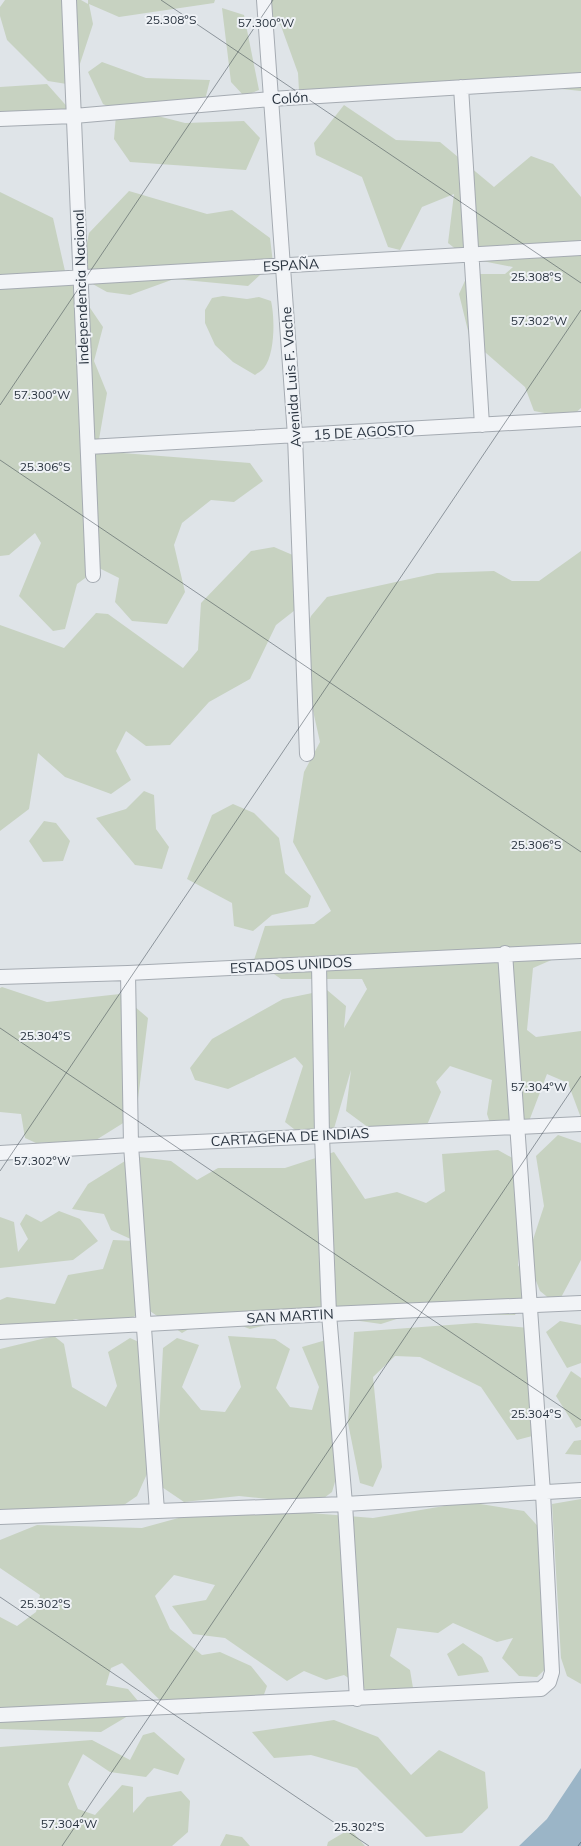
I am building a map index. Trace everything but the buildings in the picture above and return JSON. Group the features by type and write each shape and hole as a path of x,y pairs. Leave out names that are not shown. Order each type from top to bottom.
{"street":[{"name":"Independencia Nacional","path":"69,0 93,575"},
{"name":"Avenida Luis F. Vache","path":"264,0 295,436 308,754"},
{"name":"Colón","path":"0,119 74,116 271,99 581,80"},
{"path":"461,87 482,425"},
{"name":"ESPAÑA","path":"0,282 581,248"},
{"name":"15 DE AGOSTO","path":"88,447 581,419"},
{"name":"ESTADOS UNIDOS","path":"0,977 128,973 581,950"},
{"path":"0,1715 541,1689 549,1682 552,1672 543,1492 505,953"},
{"path":"319,964 322,1136 329,1314 345,1504 358,1698"},
{"path":"128,973 131,1145 157,1511"},
{"name":"CARTAGENA DE INDIAS","path":"0,1153 581,1124"},
{"name":"SAN MARTIN","path":"0,1332 329,1314 581,1303"},
{"path":"0,1517 345,1504 581,1490"}],"green space":[{"path":"5,0 81,0 88,4 88,0 215,0 214,3 119,17 89,4 93,24 73,85 48,81 7,40 0,16 0,7"},
{"path":"259,0 581,0 581,91 493,82 299,91 298,73 281,26"},
{"path":"222,8 244,15 259,90 244,96 231,82"},
{"path":"102,62 146,78 210,80 203,108 146,113 185,123 244,121 260,138 246,170 130,162 114,139 116,115 120,112 103,104 88,72"},
{"path":"47,84 71,111 0,124 0,87"},
{"path":"344,105 396,140 440,142 494,187 531,156 553,164 581,197 581,408 570,418 534,411 525,387 470,339 459,294 468,274 505,274 513,267 467,258 448,243 454,194 422,207 400,250 388,247 362,177 316,155 314,143"},
{"path":"129,191 207,214 232,210 270,238 273,263 248,286 174,279 130,295 107,292 80,277 89,233"},
{"path":"0,192 53,218 65,271 103,327 94,361 107,393 97,451 250,463 263,481 234,502 211,500 182,523 174,545 185,592 167,624 132,621 115,602 119,578 99,568 77,584 65,629 53,631 19,596 41,543 35,533 9,555 0,556"},
{"path":"223,296 247,299 259,297 271,301 273,317 272,345 268,362 255,375 233,362 215,345 205,323 205,310 212,298"},
{"path":"274,547 295,556 304,603 276,625 250,679 209,702 170,745 146,746 126,731 116,751 131,780 111,794 65,777 38,753 29,809 0,831 0,625 64,648 96,613 108,614 183,668 198,650 201,603 251,551"},
{"path":"581,551 581,959 563,955 533,968 527,1030 536,1037 581,1031 581,1118 568,1083 547,1074 526,1129 494,1135 487,1114 492,1080 450,1066 436,1082 441,1092 427,1125 384,1139 346,1111 351,1070 333,1132 313,1144 285,1122 303,1066 295,1057 228,1089 195,1080 190,1068 212,1039 283,999 327,990 346,1006 344,1028 367,989 362,979 281,979 254,960 265,926 314,924 331,911 293,842 304,772 320,742 299,648 311,616 327,597 437,573 494,571 512,581 539,581"},
{"path":"144,791 154,795 156,829 169,847 162,869 135,865 96,818 126,809"},
{"path":"233,804 254,813 279,838 285,873 311,896 308,907 272,915 253,931 234,926 232,903 187,879 212,815"},
{"path":"44,821 56,823 70,841 63,861 43,862 29,841"},
{"path":"2,987 47,1002 120,994 148,1018 136,1115 96,1140 36,1143 25,1138 21,1114 0,1112 0,988"},
{"path":"558,1135 581,1143 581,1260 557,1305 540,1291 527,1258 544,1206 536,1156"},
{"path":"498,1150 525,1165 518,1265 530,1288 515,1315 415,1313 381,1324 311,1314 250,1329 213,1315 182,1333 147,1309 111,1330 76,1319 25,1334 0,1328 0,1300 7,1297 55,1304 68,1275 103,1269 113,1240 135,1241 111,1230 104,1214 72,1209 88,1184 133,1156 171,1161 197,1180 218,1168 285,1168 334,1152 365,1199 397,1192 426,1203 445,1191 442,1154"},
{"path":"59,1211 80,1219 98,1241 73,1260 0,1268 0,1217 14,1222 18,1252 28,1239 20,1224 26,1214 41,1222"},
{"path":"560,1321 581,1325 581,1363 567,1368 546,1332"},
{"path":"476,1323 529,1328 536,1435 517,1440 481,1387 420,1357 395,1356 373,1377 382,1467 373,1487 360,1483 348,1423 354,1332"},
{"path":"54,1336 64,1344 72,1387 106,1407 117,1386 108,1352 130,1338 152,1348 151,1465 137,1496 121,1507 0,1513 0,1349"},
{"path":"228,1336 275,1339 290,1349 276,1388 290,1407 312,1410 319,1387 302,1347 326,1340 339,1353 342,1458 332,1492 316,1504 239,1496 184,1502 156,1483 163,1348 177,1338 199,1345 182,1387 201,1410 225,1412 241,1387"},
{"path":"571,1371 581,1378 581,1426 576,1428 556,1396"},
{"path":"581,1440 581,1455 565,1454 574,1441"},
{"path":"581,1499 581,1684 567,1676 561,1658 552,1504"},
{"path":"468,1502 524,1511 545,1534 554,1661 537,1677 519,1676 502,1658 513,1638 497,1642 453,1623 438,1633 397,1628 390,1656 410,1670 413,1688 401,1702 380,1699 344,1675 326,1680 304,1671 287,1681 225,1638 193,1634 172,1606 206,1600 215,1585 174,1575 155,1596 170,1629 202,1655 220,1652 251,1666 267,1686 261,1703 219,1701 200,1714 169,1709 122,1663 111,1668 106,1685 128,1689 143,1707 101,1732 0,1729 0,1617 17,1626 36,1612 40,1595 0,1568 0,1540 37,1525 142,1528 222,1506 373,1518"},
{"path":"463,1643 482,1657 489,1672 458,1676 447,1654"},
{"path":"334,1720 378,1737 411,1775 439,1750 485,1772 488,1808 462,1833 426,1837 357,1768 311,1755 274,1758 252,1732"},
{"path":"154,1732 185,1759 178,1775 154,1768 146,1777 110,1772 83,1754 68,1784 78,1809 95,1815 122,1785 133,1787 133,1813 147,1797 181,1791 190,1801 188,1832 172,1846 0,1846 0,1747 92,1740 130,1760 143,1735"},
{"path":"350,1829 365,1846 327,1846 328,1842"},
{"path":"226,1834 242,1837 250,1846 220,1846"}],"water":[{"path":"581,1768 581,1846 519,1846 547,1819"}]}
